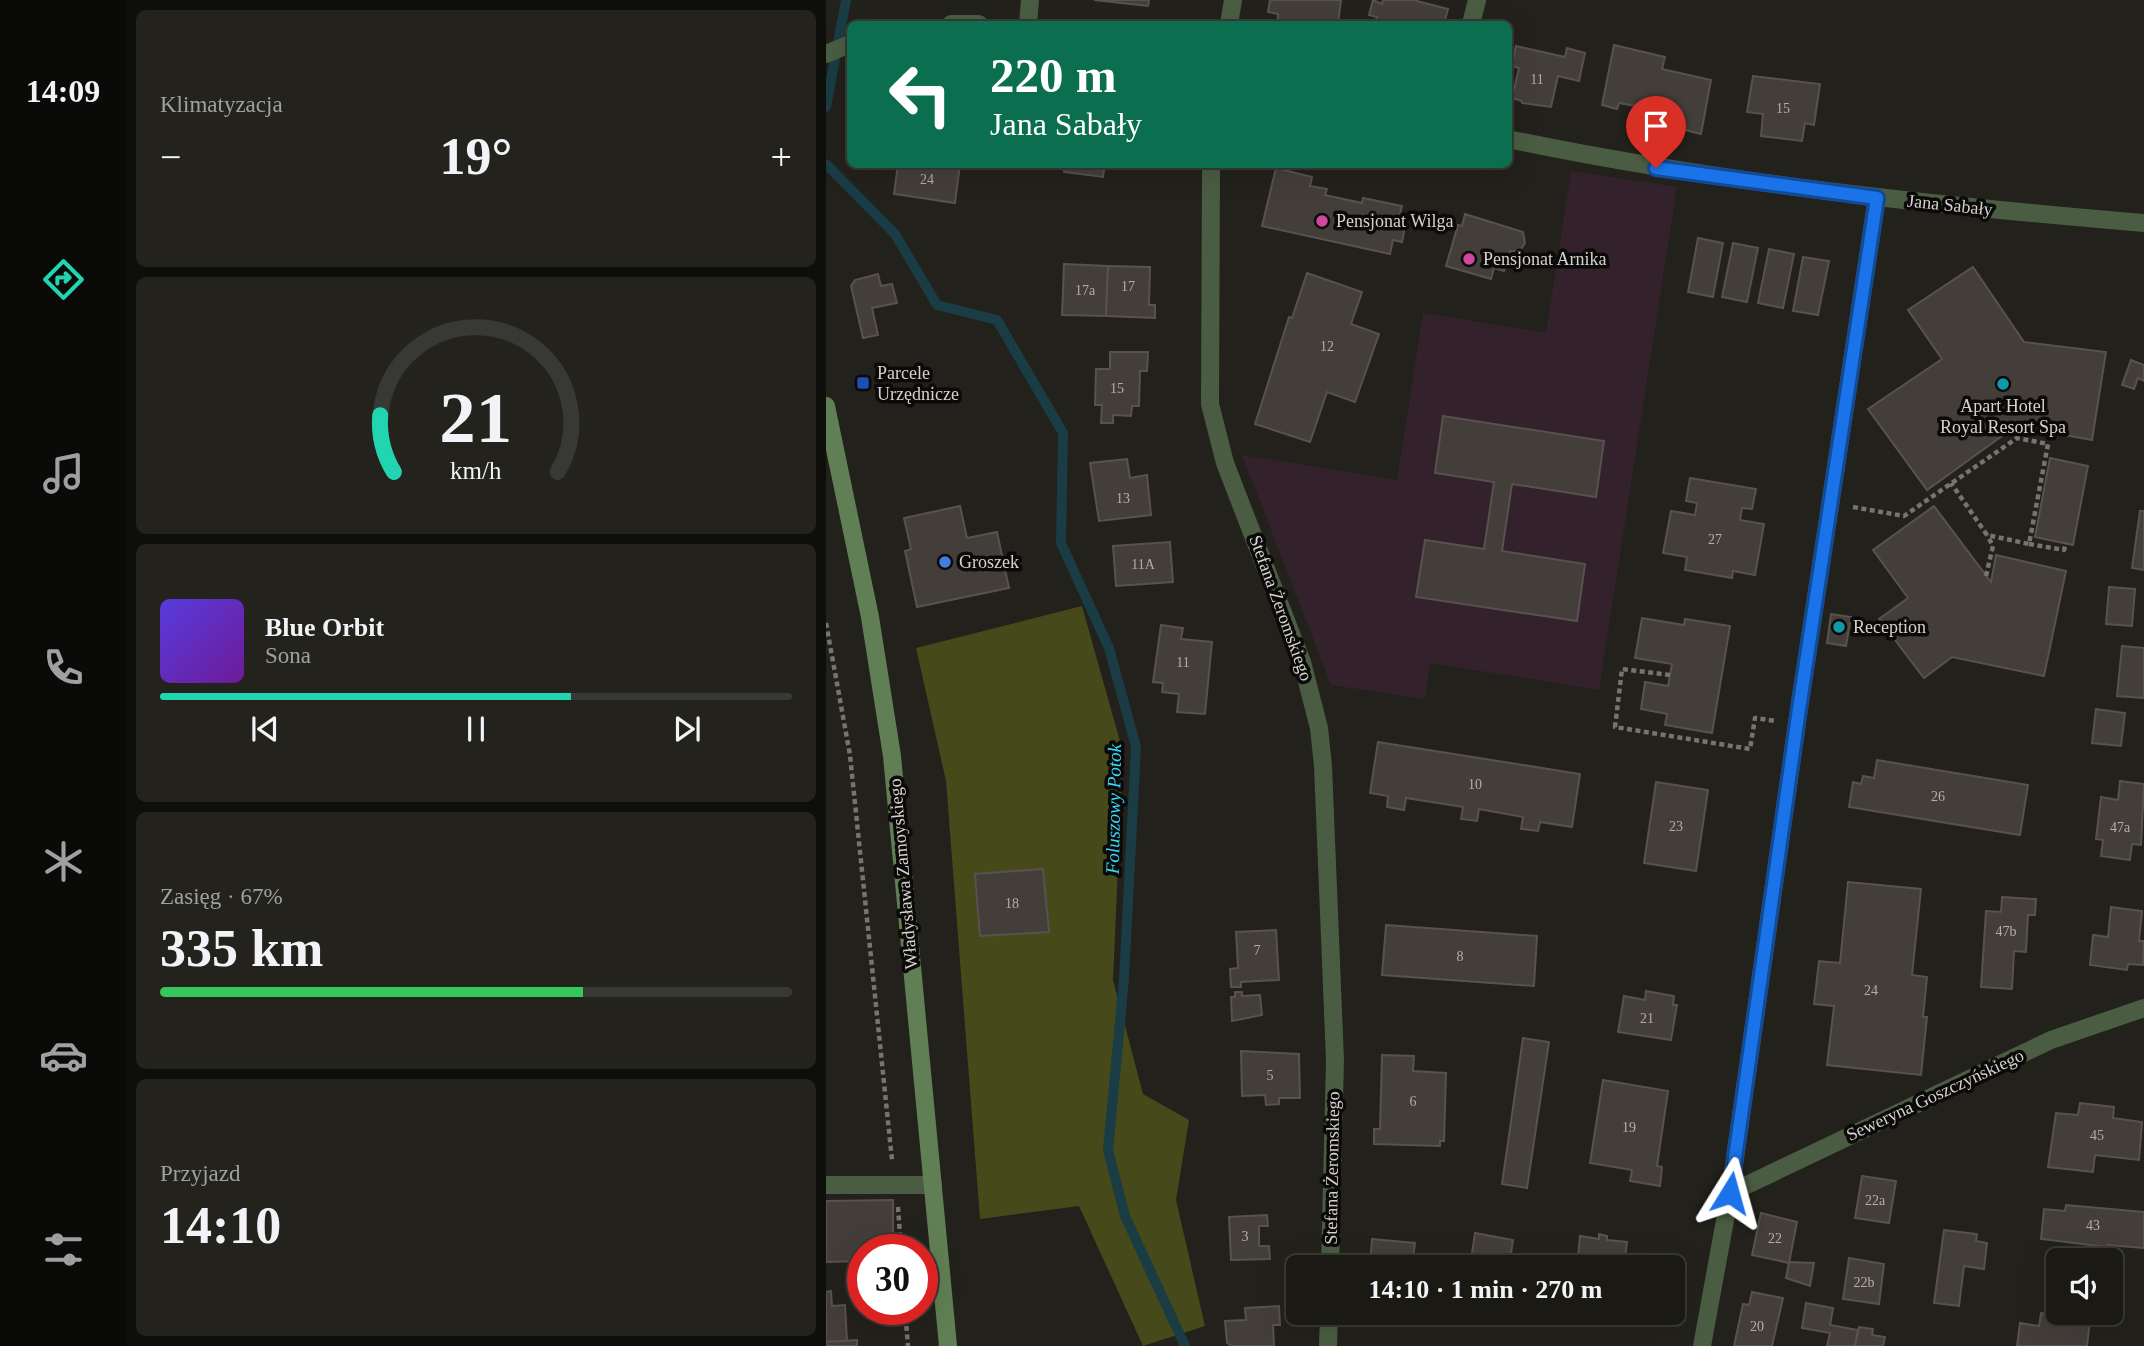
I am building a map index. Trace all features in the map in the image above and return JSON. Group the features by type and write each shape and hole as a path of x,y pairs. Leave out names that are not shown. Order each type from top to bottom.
{"street":[{"path":"1027,21 1030,0"},
{"path":"1230,21 1233,0"},
{"path":"1472,21 1477,0"},
{"path":"826,54 847,45"},
{"name":"Jana Sabały","path":"1512,140 1656,168 1877,198 2144,223"},
{"name":"Stefana Żeromskiego","path":"1211,168 1210,404 1228,470 1303,662 1316,715 1322,757 1335,1060 1330,1255"},
{"path":"1702,1346 1730,1193 1797,724 1877,198"},
{"name":"Władysława Zamoyskiego","path":"826,406 870,617 889,730 948,1346"},
{"name":"Seweryna Goszczyńskiego","path":"1730,1193 2051,1040 2144,1008"},
{"path":"826,1185 933,1185"},
{"path":"1328,1346 1329,1325"}],"path":[{"path":"2012,429 2017,438"},
{"path":"1827,524 1848,526 1850,507 1904,516 2017,438 2048,444 2029,544"},
{"path":"1951,483 1993,546 1986,576"},
{"path":"1987,535 2064,550 2066,543"},
{"path":"826,623 850,755 894,1173"},
{"path":"1670,675 1622,669 1615,727 1749,749 1755,718 1797,724"},
{"path":"897,1199 900,1234"},
{"path":"906,1325 908,1346"}],"shaded area":[{"path":"1571,171 1677,187 1599,690 1430,663 1425,699 1331,685 1242,455 1397,480 1423,313 1546,333"}],"green space":[{"path":"1082,606 1123,752 1113,980 1143,1094 1189,1120 1176,1200 1205,1326 1143,1346 1079,1206 980,1219 946,781 916,648"}],"building":[{"path":"1094,0 1149,0 1148,6"},
{"path":"1270,0 1341,0 1338,21 1277,21 1278,14 1268,12"},
{"path":"1373,0 1382,4 1383,0 1413,0 1448,9 1445,21 1376,21 1377,17 1369,15"},
{"path":"1614,45 1665,57 1662,69 1711,80 1701,134 1681,129 1680,134 1664,131 1668,112 1619,103 1617,109 1602,105"},
{"path":"1516,46 1565,57 1567,48 1585,53 1579,81 1558,76 1551,107 1522,103 1512,98 1519,68 1512,66"},
{"path":"1753,76 1820,84 1814,125 1805,123 1802,141 1761,136 1763,114 1747,112"},
{"path":"897,168 959,168 955,203 894,194"},
{"path":"1064,168 1104,168 1103,177 1064,172"},
{"path":"1276,168 1312,177 1310,186 1327,189 1325,195 1362,203 1363,198 1402,206 1397,225 1405,227 1402,242 1393,240 1390,254 1262,226"},
{"path":"1465,214 1523,232 1525,243 1520,251 1510,251 1504,271 1494,268 1491,279 1446,266 1458,225 1462,226"},
{"path":"1698,238 1723,243 1713,297 1688,292"},
{"path":"1733,243 1758,248 1747,302 1722,297"},
{"path":"1769,249 1794,254 1783,308 1758,303"},
{"path":"1803,257 1829,261 1818,315 1793,311"},
{"path":"1064,264 1108,266 1106,316 1062,315"},
{"path":"1108,266 1150,267 1149,305 1155,305 1155,318 1106,316"},
{"name":"Apart Hotel Royal Resort Spa","path":"1973,267 2024,342 2106,352 2092,440 2016,426 1927,490 1868,409 1942,359 1908,310"},
{"path":"1307,273 1362,292 1351,324 1379,334 1355,402 1327,392 1310,442 1255,424 1289,317 1292,318"},
{"path":"878,274 881,286 892,284 897,303 872,308 878,335 863,338 851,286 855,280"},
{"path":"1110,352 1148,352 1147,371 1140,371 1139,406 1132,406 1131,416 1113,415 1113,423 1101,423 1102,405 1095,405 1096,369 1110,369"},
{"path":"2131,360 2144,365 2144,381 2138,378 2134,389 2122,385"},
{"path":"1443,416 1604,441 1596,497 1512,484 1502,551 1585,564 1577,621 1416,597 1425,540 1484,549 1494,482 1435,473"},
{"path":"2050,458 2088,466 2073,545 2035,537"},
{"path":"1127,459 1130,478 1147,475 1151,515 1099,521 1090,463"},
{"path":"1690,478 1756,489 1752,509 1742,508 1740,520 1764,524 1755,575 1733,571 1732,578 1685,570 1687,557 1663,553 1671,511 1695,515 1697,503 1686,501"},
{"path":"960,506 967,538 997,532 1009,588 917,607 905,551 911,549 904,518"},
{"path":"1934,506 1991,582 1996,555 2066,571 2044,676 1952,657 1924,678 1879,619 1908,598 1873,550"},
{"path":"2140,511 2144,511 2144,570 2132,568"},
{"path":"1170,542 1173,582 1116,586 1113,546"},
{"path":"2109,587 2135,589 2132,626 2106,624"},
{"name":"Reception","path":"1831,614 1851,617 1846,646 1827,643"},
{"path":"1642,618 1684,625 1685,619 1730,626 1712,733 1665,725 1667,714 1641,709 1645,682 1668,686 1672,664 1635,658"},
{"path":"1161,625 1183,628 1181,639 1212,642 1205,714 1177,712 1179,694 1162,692 1163,683 1153,682"},
{"path":"2122,646 2144,648 2144,698 2117,696"},
{"path":"2096,709 2125,713 2121,746 2092,743"},
{"path":"1378,742 1580,774 1572,827 1540,822 1538,831 1521,829 1523,817 1479,809 1477,821 1461,819 1463,807 1406,798 1404,810 1387,807 1388,796 1370,793"},
{"path":"1877,760 2028,785 2020,835 1849,807 1853,782 1861,784 1863,776 1874,778"},
{"path":"2120,781 2144,784 2141,845 2132,844 2130,860 2101,856 2103,840 2096,839 2101,797 2118,800"},
{"path":"1656,782 1708,790 1696,871 1644,863"},
{"path":"1043,869 1049,932 980,936 975,874"},
{"path":"1848,882 1921,889 1912,975 1927,977 1923,1017 1927,1017 1921,1075 1827,1065 1834,1006 1814,1004 1819,961 1840,963"},
{"path":"2002,897 2036,899 2035,915 2028,915 2026,952 2014,951 2012,989 1981,987 1986,911 2001,912"},
{"path":"2111,907 2142,911 2139,941 2144,941 2143,965 2128,964 2127,970 2090,965 2093,935 2108,937"},
{"path":"1386,925 1537,936 1534,986 1382,975"},
{"path":"1276,930 1279,980 1241,982 1241,987 1231,987 1230,969 1238,968 1236,932"},
{"path":"1646,991 1674,996 1673,1005 1677,1005 1671,1040 1618,1032 1624,996 1645,1000"},
{"path":"1235,992 1242,992 1242,996 1260,995 1262,1015 1232,1021 1231,997 1235,997"},
{"path":"1523,1038 1549,1042 1527,1188 1502,1184"},
{"path":"1241,1051 1299,1054 1300,1098 1279,1098 1279,1104 1266,1105 1265,1095 1242,1096"},
{"path":"1382,1055 1414,1056 1413,1071 1446,1073 1444,1141 1440,1141 1440,1146 1374,1144 1374,1129 1380,1129"},
{"path":"1603,1080 1668,1091 1657,1166 1662,1167 1660,1186 1630,1181 1632,1170 1590,1163"},
{"path":"2080,1103 2114,1107 2113,1118 2142,1122 2139,1160 2095,1155 2093,1172 2048,1167 2056,1113 2078,1115"},
{"path":"1862,1176 1896,1181 1889,1223 1855,1218"},
{"path":"893,1200 893,1234 847,1234 847,1261 826,1262 826,1201"},
{"path":"2066,1205 2144,1212 2144,1248 2107,1247 2041,1239 2044,1209 2065,1211"},
{"path":"1761,1213 1797,1222 1789,1263 1752,1255"},
{"path":"1267,1215 1268,1226 1259,1226 1259,1246 1269,1246 1270,1259 1231,1260 1229,1217"},
{"path":"1944,1230 1977,1234 1976,1241 1987,1243 1984,1269 1964,1266 1959,1306 1934,1303"},
{"path":"1475,1233 1513,1240 1511,1255 1472,1255"},
{"path":"1599,1234 1607,1236 1607,1240 1627,1242 1625,1255 1578,1255 1580,1236 1599,1239"},
{"path":"1372,1239 1415,1243 1414,1255 1371,1255"},
{"path":"1849,1258 1884,1264 1879,1304 1843,1299"},
{"path":"1789,1262 1814,1263 1810,1286 1786,1278"},
{"path":"831,1291 832,1306 845,1305 847,1341 826,1342 826,1292"},
{"path":"1752,1292 1783,1298 1772,1346 1734,1346 1743,1304 1749,1305"},
{"path":"1806,1303 1833,1308 1830,1325 1858,1330 1855,1346 1827,1346 1830,1333 1802,1328"},
{"path":"1279,1306 1280,1325 1273,1325 1274,1346 1232,1346 1227,1343 1225,1321 1246,1320 1245,1308"},
{"path":"2041,1313 2046,1314 2046,1325 2089,1325 2087,1346 2017,1346 2020,1323 2039,1326"},
{"path":"1859,1327 1873,1329 1872,1335 1885,1337 1883,1346 1855,1346"},
{"path":"857,1340 857,1346 826,1346 826,1342"}],"waterway":[{"name":"Foluszowy Potok","path":"826,107 846,0"},
{"name":"Foluszowy Potok","path":"826,164 895,234 937,305 997,320 1063,433 1061,543 1109,648 1136,747 1124,979 1108,1150 1125,1216 1185,1346"}],"place":[{"name":"Pensjonat Wilga","path":"1322,221"},
{"name":"Pensjonat Arnika","path":"1469,259"},
{"name":"Parcele Urzędnicze","path":"863,383"},
{"name":"Apart Hotel Royal Resort Spa","path":"2003,384"},
{"name":"Groszek","path":"945,562"},
{"name":"Reception","path":"1839,627"}],"route":[{"path":"1656,168 1877,198 1799,709 1730,1193"}]}
